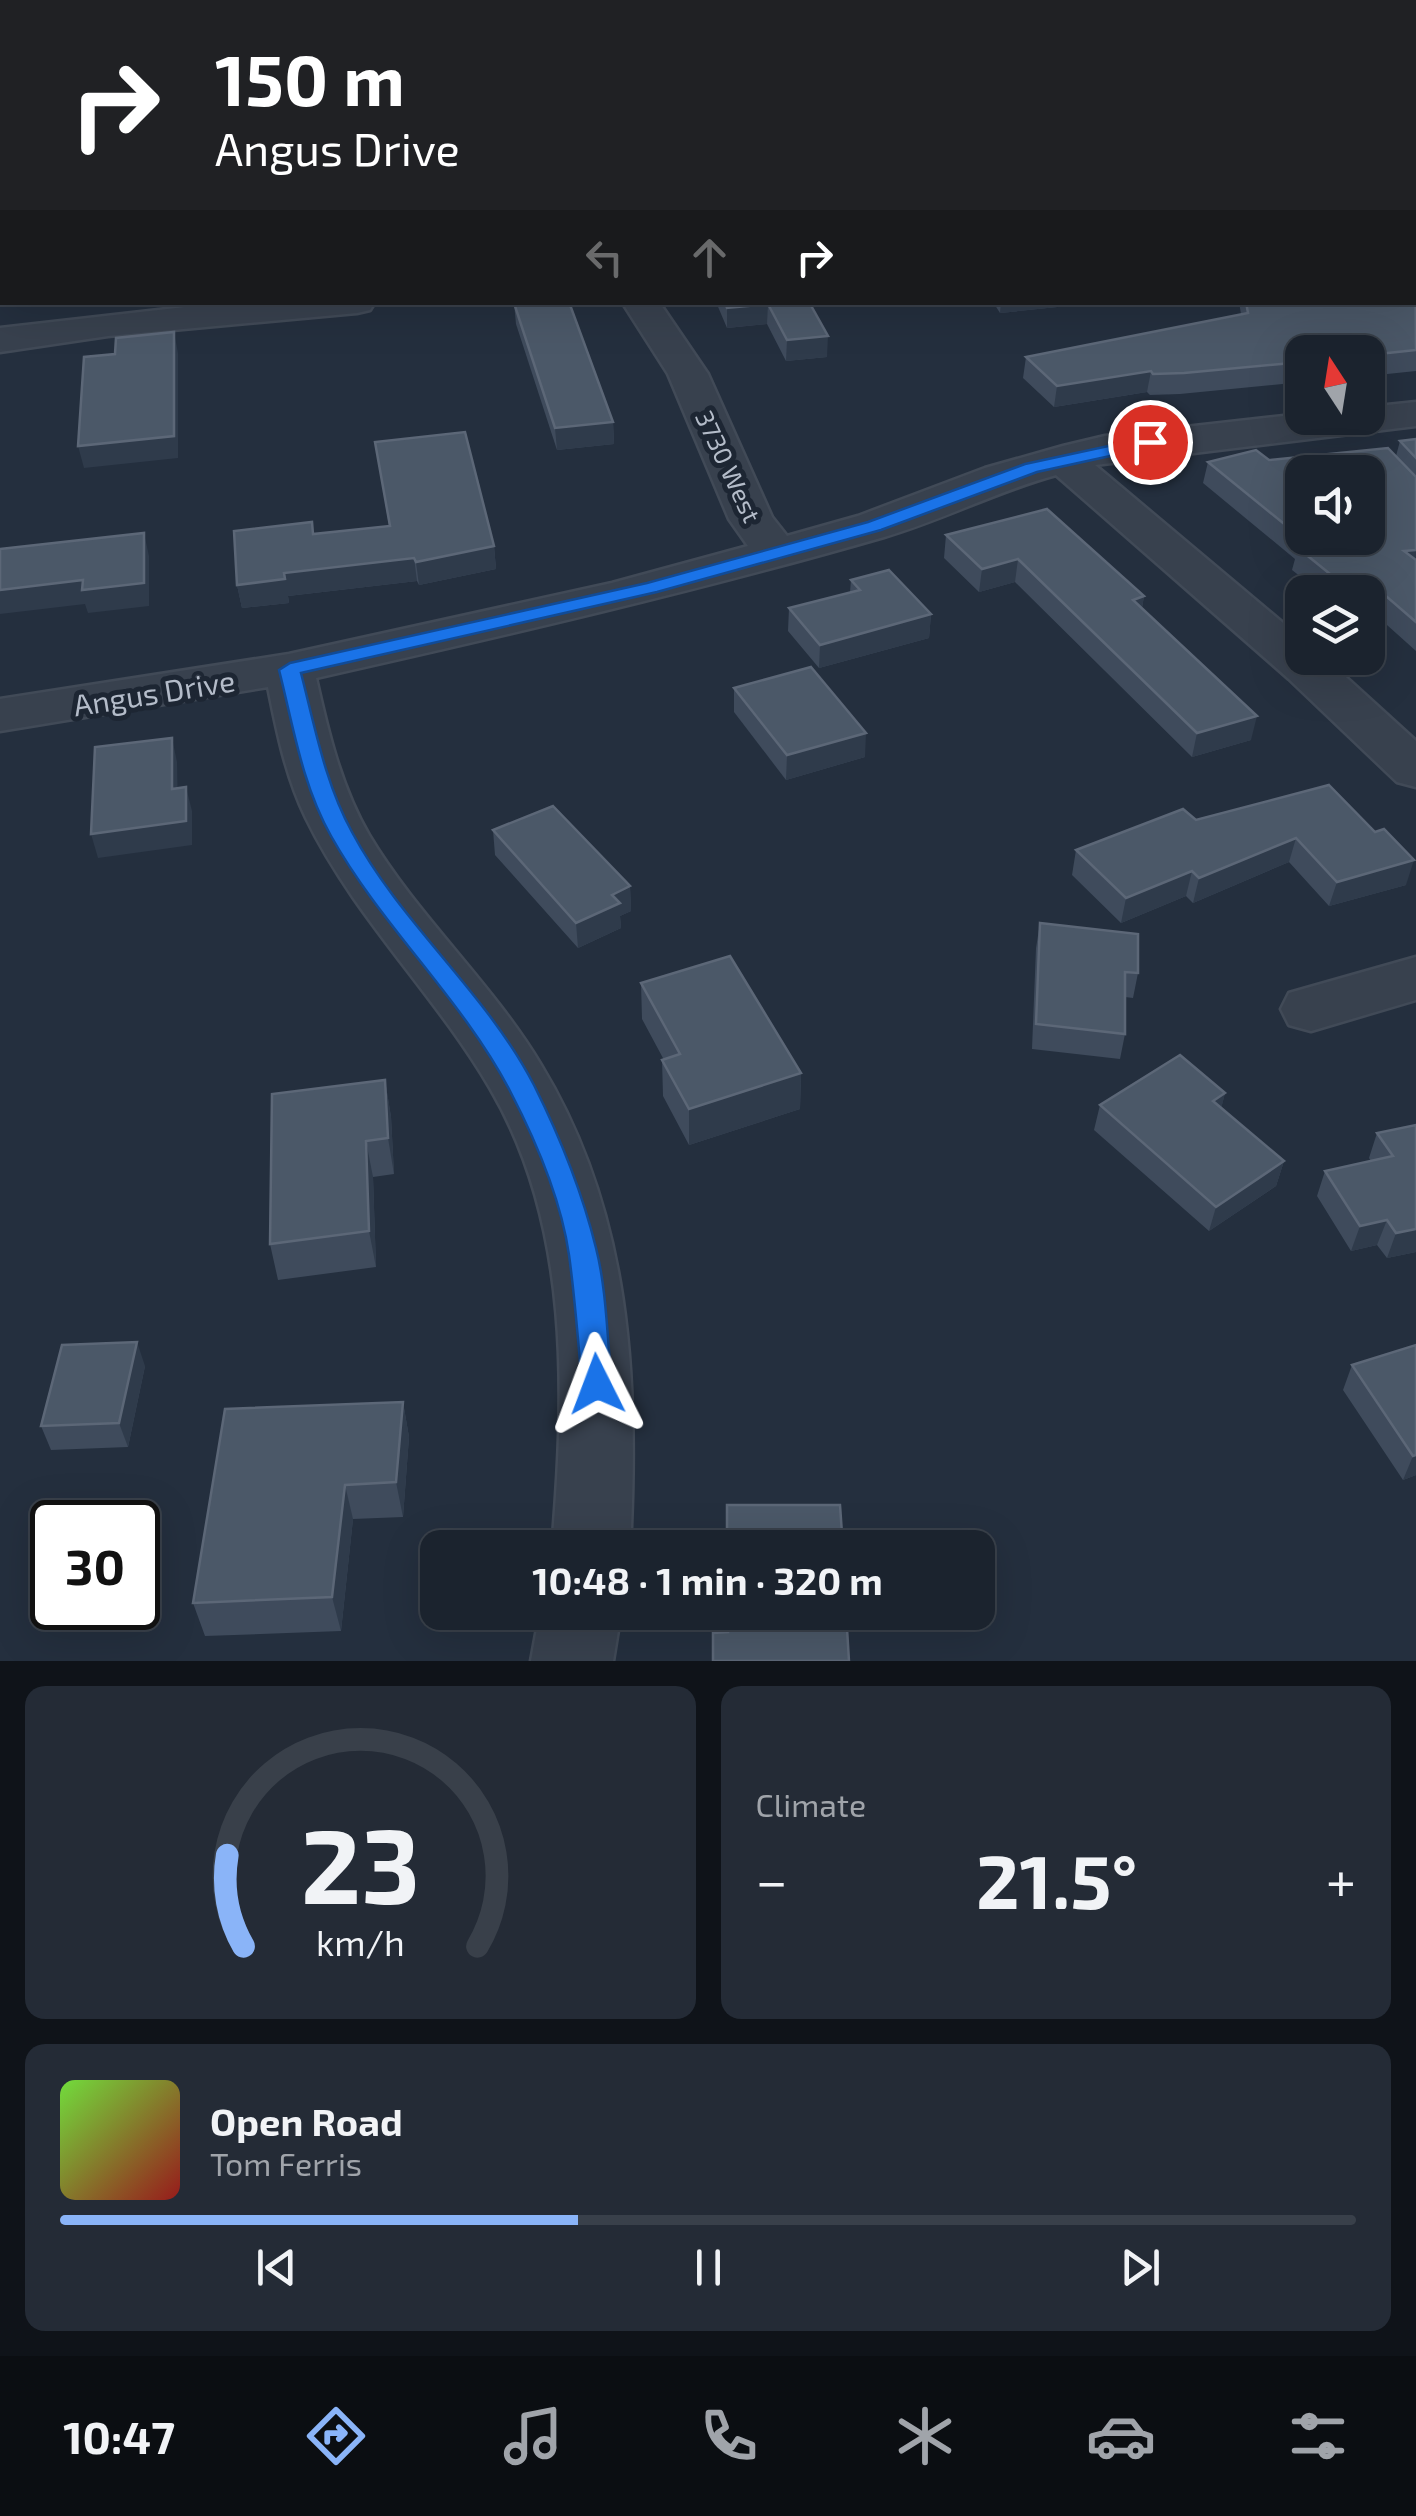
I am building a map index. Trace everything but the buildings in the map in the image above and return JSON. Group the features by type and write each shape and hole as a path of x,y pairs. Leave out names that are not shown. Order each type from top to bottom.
{"street":[{"path":"0,340 200,310 298,305"},
{"name":"3730 West","path":"642,305 688,374 751,519 776,554"},
{"name":"Angus Drive","path":"0,715 290,670 494,626 874,526 1000,477 1063,459 1150,442 1416,414"},
{"path":"1063,459 1307,668 1416,770"},
{"path":"290,670 317,779 341,834 378,890 478,1019 521,1086 557,1163 583,1251 596,1348 599,1455 593,1530"},
{"path":"1311,1008 1416,978"},
{"path":"572,1661 577,1630"}],"route":[{"path":"597,1384 583,1251 557,1163 521,1086 478,1019 378,890 341,834 317,779 290,670 650,588 874,526 1000,477 1063,459 1150,442"}]}
